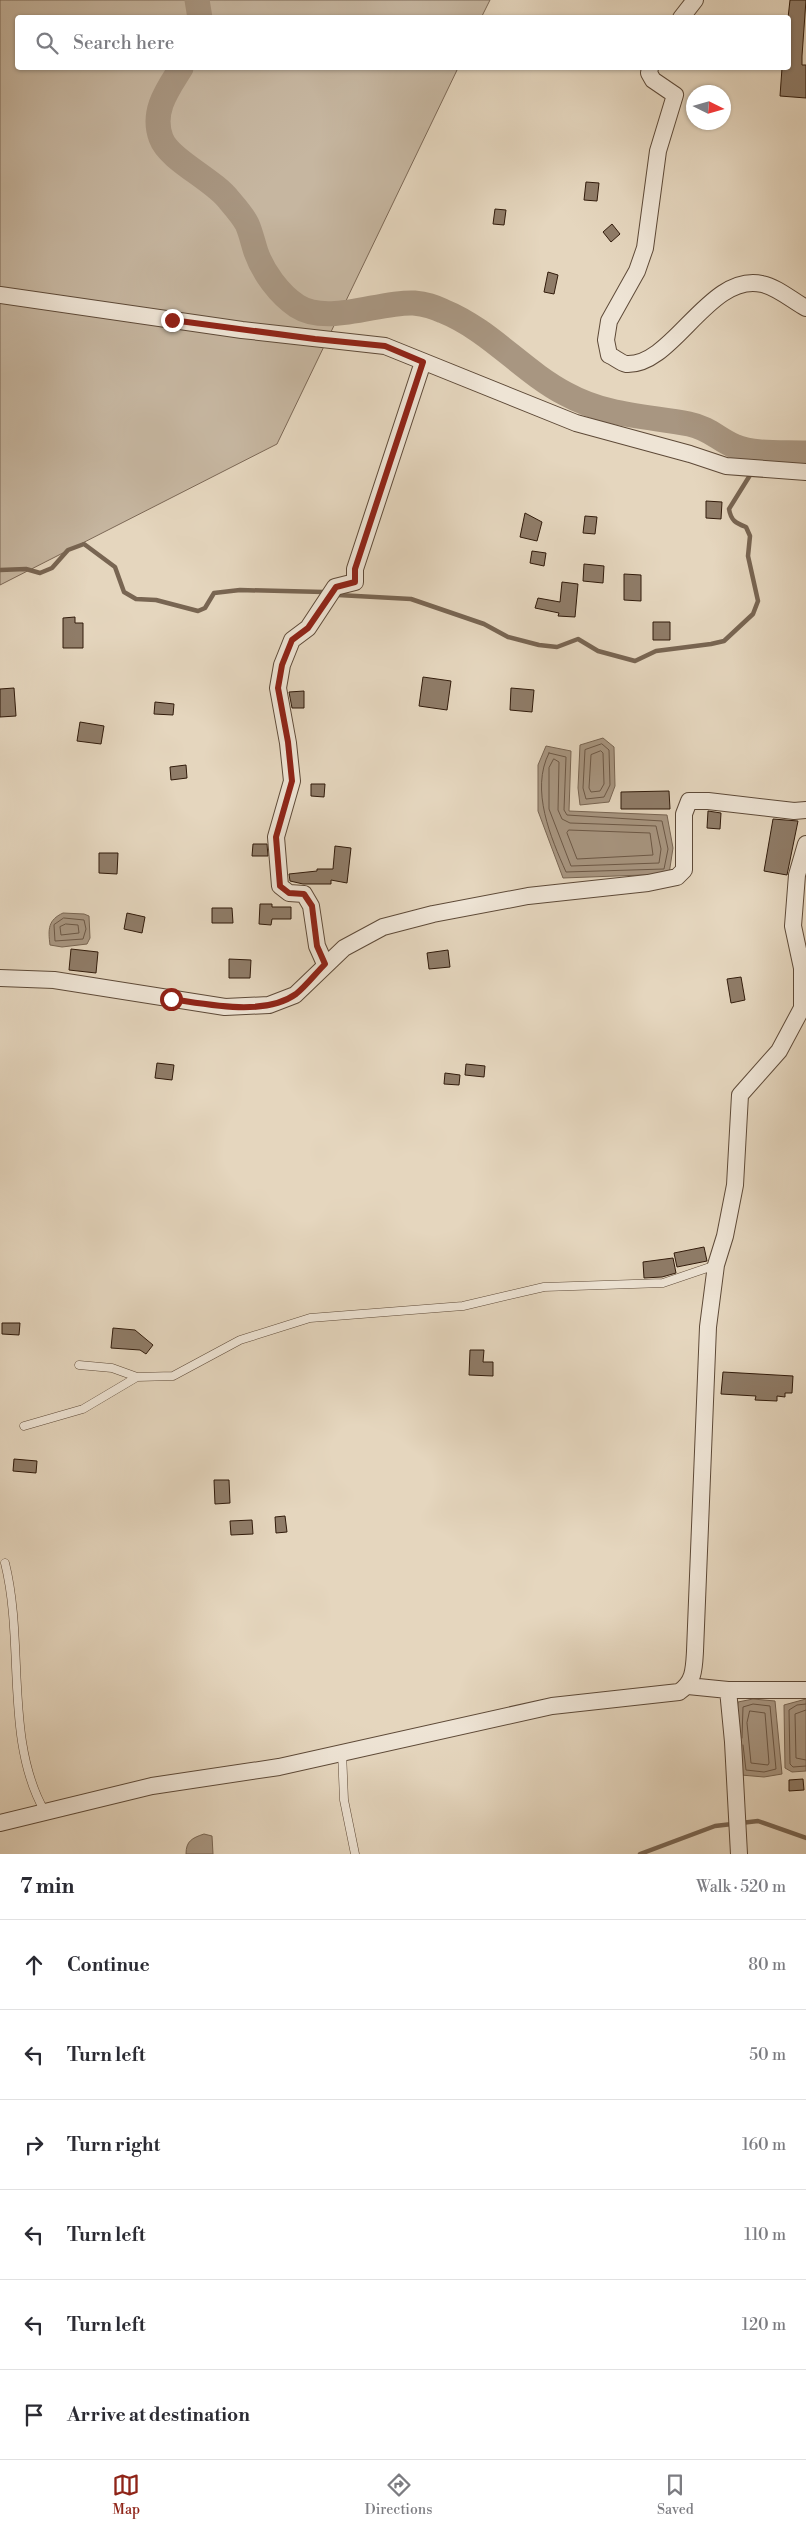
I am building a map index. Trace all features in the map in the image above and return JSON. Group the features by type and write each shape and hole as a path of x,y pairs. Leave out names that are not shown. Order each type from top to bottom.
{"street":[{"path":"684,15 696,0"},
{"path":"650,70 652,80 675,94 658,151 645,248 636,271 609,321 606,340 610,354 624,364 640,362 660,352 688,323 738,284 763,284 806,308"},
{"path":"0,295 242,330 385,346 494,388 576,423 681,451 726,466 806,472"},
{"path":"325,964 317,946 312,906 304,894 289,893 280,886 276,837 292,781 288,742 278,688 282,665 292,640 308,628 336,587 355,582 355,569 423,362"},
{"path":"0,978 54,980 225,1007 269,1005 295,995 325,964 344,948 383,927 432,914 528,896 648,883 677,877 684,870 684,814 689,801 708,801 794,811 806,810"},
{"path":"0,1823 152,1786 279,1767 552,1706 679,1692 688,1686 694,1673 708,1328 716,1265 725,1236 736,1185 740,1095 779,1051 802,1008 802,968 792,926 798,875 806,844"},
{"path":"688,1686 728,1690 806,1690"},
{"path":"728,1690 739,1846"}],"lane":[{"path":"80,1365 112,1368 137,1377 173,1376 240,1340 310,1318 463,1306 544,1287 663,1283 716,1265"},
{"path":"24,1426 83,1409 137,1377"},
{"path":"5,1563 15,1626 20,1714 25,1756 33,1791 45,1812"},
{"path":"342,1752 344,1800 355,1854"}],"shaded area":[{"path":"0,0 490,0 482,15 15,15 15,70 457,70 277,444 0,585"}],"water":[{"path":"603,738 614,747 615,786 609,802 580,805 578,788 580,745"},
{"path":"546,746 571,751 569,811 667,815 673,848 669,874 563,878 538,811 538,765"},
{"path":"63,913 89,916 90,938 87,944 62,947 50,945 50,926 54,919"},
{"path":"753,1699 775,1701 782,1774 764,1777 741,1775 736,1723 738,1702"},
{"path":"806,1699 806,1771 792,1772 785,1768 784,1705"},
{"path":"204,1834 212,1836 213,1854 186,1854 190,1841"}],"building":[{"path":"790,0 806,0 802,65 806,65 806,98 780,96 782,70 791,70 791,15 788,15"},
{"path":"586,182 599,183 597,201 584,200"},
{"path":"495,209 506,210 504,225 493,224"},
{"path":"612,224 620,234 611,242 603,232"},
{"path":"548,272 558,275 554,294 544,292"},
{"path":"706,501 722,502 721,519 706,518"},
{"path":"525,513 542,522 537,541 520,537"},
{"path":"585,516 597,517 595,534 583,533"},
{"path":"532,551 546,553 544,566 530,563"},
{"path":"584,564 604,566 603,583 583,581"},
{"path":"624,574 641,575 641,601 624,600"},
{"path":"562,582 578,584 575,617 558,616 559,613 535,608 538,598 560,602"},
{"path":"75,617 75,623 83,623 83,648 63,648 63,618"},
{"path":"653,622 670,622 670,640 653,640"},
{"path":"423,677 451,681 447,710 419,706"},
{"path":"14,688 16,716 0,717 0,689"},
{"path":"511,688 534,690 532,712 510,710"},
{"path":"304,691 304,708 292,708 289,692"},
{"path":"155,702 174,704 173,715 154,714"},
{"path":"80,722 104,726 101,744 77,741"},
{"path":"186,765 187,778 171,780 170,767"},
{"path":"311,784 325,784 324,797 311,796"},
{"path":"669,791 670,809 621,809 621,792"},
{"path":"708,811 721,813 720,829 707,828"},
{"path":"773,819 798,821 787,875 764,871"},
{"path":"253,844 267,844 268,856 252,856"},
{"path":"335,846 351,848 347,883 331,880 331,884 303,884 290,881 289,874 317,871 317,869 333,869"},
{"path":"99,853 118,853 117,874 99,873"},
{"path":"260,904 272,904 272,907 291,907 291,919 272,919 271,925 259,924"},
{"path":"212,908 232,908 233,923 212,923"},
{"path":"127,913 145,917 142,933 124,929"},
{"path":"71,949 98,952 96,973 69,970"},
{"path":"448,950 450,967 429,969 427,953"},
{"path":"229,959 251,960 250,978 229,978"},
{"path":"741,977 745,1000 731,1003 727,979"},
{"path":"157,1063 174,1065 172,1080 155,1078"},
{"path":"466,1064 485,1066 484,1077 465,1075"},
{"path":"445,1073 460,1075 459,1085 444,1084"},
{"path":"704,1247 707,1261 677,1267 674,1253"},
{"path":"673,1258 676,1273 662,1277 644,1278 643,1262"},
{"path":"2,1323 20,1323 19,1335 2,1334"},
{"path":"113,1328 135,1330 153,1345 146,1354 140,1350 111,1348"},
{"path":"470,1350 484,1350 483,1362 493,1362 493,1376 469,1375"},
{"path":"723,1372 793,1376 792,1393 785,1393 785,1397 777,1396 777,1401 755,1400 756,1396 721,1394"},
{"path":"14,1459 37,1461 36,1473 13,1471"},
{"path":"214,1480 229,1480 230,1503 215,1504"},
{"path":"285,1516 287,1532 276,1533 275,1517"},
{"path":"252,1520 253,1534 231,1535 230,1521"},
{"path":"803,1779 804,1790 789,1791 789,1780"}],"waterway":[{"path":"197,0 200,15"},
{"path":"180,70 162,101 158,119 161,138 173,154 222,192 236,209 247,224 259,260 267,275 278,289 297,306 310,312 324,314 400,303 429,306 460,319 476,329 550,385 596,407 689,424 708,431 734,446 751,451 806,453"},
{"path":"754,464 758,452"},
{"path":"338,595 411,599 484,624 508,637 539,645 557,647 578,639 598,651 635,661 656,651 724,641 753,614 758,601 748,556 750,536 746,527 733,519 729,509 752,472"},
{"path":"0,570 26,569 40,573 52,568 68,550 84,544 115,567 124,592 136,599 156,600 198,611 205,608 214,593 240,590 324,592"},
{"path":"640,1854 715,1826 758,1821 806,1838"}],"route":[{"path":"171,999 225,1007 269,1005 295,995 325,964 317,946 312,906 304,894 289,893 280,886 276,837 292,781 288,742 278,688 282,665 292,640 308,628 336,587 355,582 355,569 423,362 385,346 315,339 172,320"}]}
